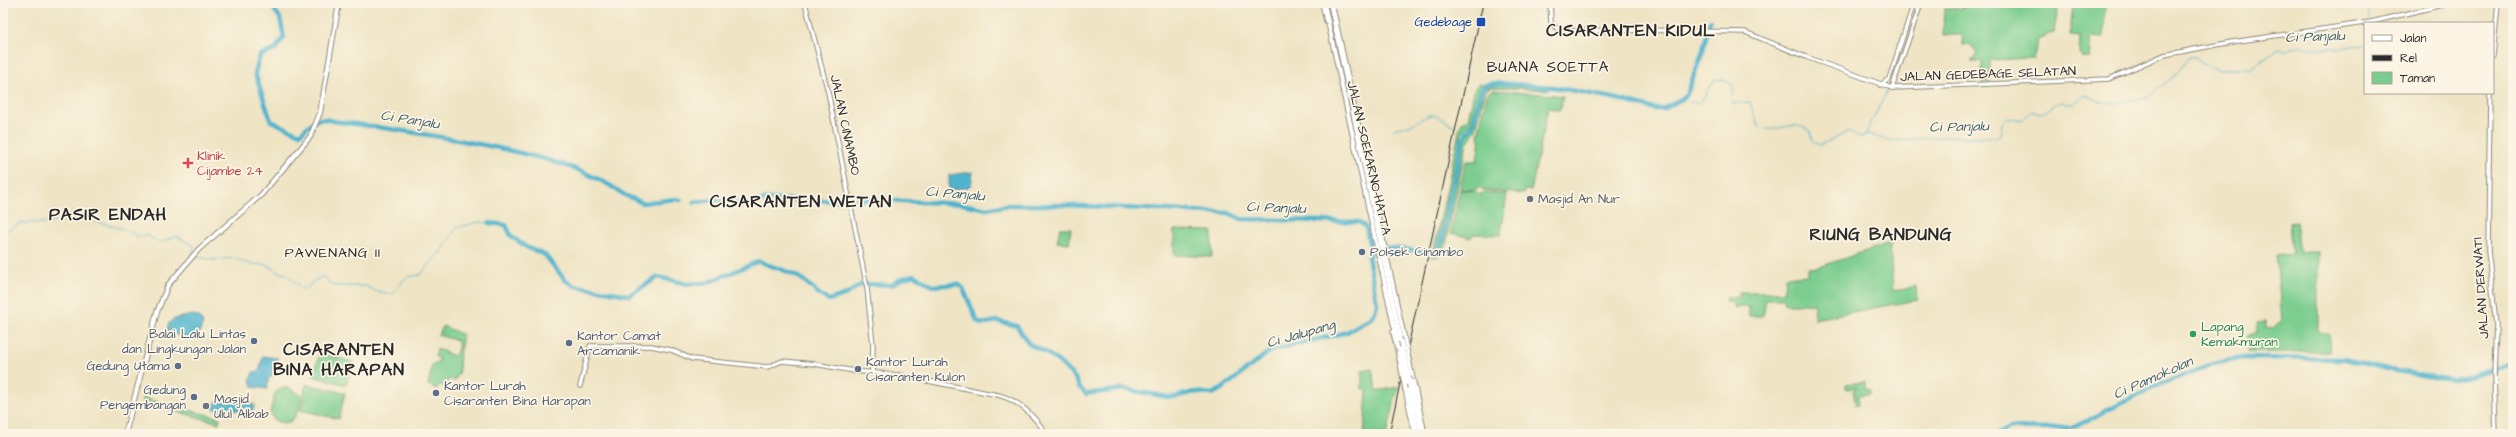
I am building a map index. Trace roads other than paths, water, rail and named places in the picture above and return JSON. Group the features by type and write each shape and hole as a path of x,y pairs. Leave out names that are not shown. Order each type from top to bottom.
{"highway":[{"path":"125,434 161,300 168,285 199,249 260,195 310,137 318,122 339,3"},
{"name":"JALAN SOEKARNO-HATTA","path":"1323,3 1350,99 1350,110 1360,168 1379,243"},
{"name":"JALAN SOEKARNO-HATTA","path":"1331,3 1345,99 1350,110 1360,144 1398,351 1409,382 1423,434"},
{"path":"1345,99 1350,99"},
{"path":"1360,144 1363,149"},
{"path":"1360,168 1360,175"},
{"name":"JALAN SOEKARNO-HATTA","path":"1381,253 1409,382 1416,434"},
{"path":"1412,419 1413,411"}],"main road":[{"name":"JALAN CINAMBO","path":"805,3 828,96 837,144 851,200 867,286 873,345 872,372"},
{"name":"JALAN GEDEBAGE SELATAN","path":"1550,3 1551,23 1556,30 1562,32 1745,32 1880,85 1892,88 2109,79 2164,55 2232,42 2364,23"},
{"path":"1880,85 1889,79 1914,3"},
{"path":"1892,88 1921,3"},
{"name":"JALAN GEDEBAGE SELATAN","path":"2371,22 2451,3"},
{"path":"2494,45 2498,3"},
{"path":"1902,38 1909,40"},
{"path":"1338,54 1350,110"},
{"path":"1338,54 1350,110"},
{"name":"JALAN DERWATI","path":"2490,94 2488,269 2496,325 2494,365 2496,434"},
{"name":"JALAN SOEKARNO-HATTA","path":"1350,110 1363,149 1379,243"},
{"name":"JALAN SOEKARNO-HATTA","path":"1350,110 1364,197 1379,243"},
{"path":"1379,243 1381,253"},
{"name":"JALAN SOEKARNO-HATTA","path":"1381,253 1404,336 1423,434"},
{"path":"580,386 590,346 651,346 671,350 692,359 768,367 782,361 872,372 1006,396 1022,406 1047,434"},
{"name":"JALAN SOEKARNO-HATTA","path":"1398,351 1405,389 1416,434"}],"water":[{"path":"973,172 971,187 949,190 949,175"},
{"path":"192,315 198,316 203,323 199,335 183,337 167,330 170,322 176,318"},
{"path":"263,356 278,358 272,377 269,377 267,389 253,387 250,381 253,372 259,371"},
{"path":"236,401 255,405 252,412 227,409 221,413 213,408 216,402"}],"waterway":[{"name":"Ci Panjalu","path":"270,3 280,18 284,37 275,50 260,55 255,73 271,121 300,134 311,123 318,120 327,119 474,143 562,164 594,177 642,203 675,199 681,200"},
{"path":"1934,3 1939,5 1960,3"},
{"name":"Ci Panjalu","path":"2368,3 2369,20"},
{"name":"Ci Panjalu","path":"1381,247 1429,252 1436,251 1440,247 1462,142 1473,124 1480,94 1485,85 1497,83 1553,87 1613,98 1655,109 1664,109 1686,96 1702,54 1710,21"},
{"name":"Ci Panjalu","path":"1690,102 1701,102 1715,79 1724,80 1734,86 1731,100 1733,103 1750,102 1758,126 1764,129 1790,126 1804,128 1811,132 1813,142 1820,145 1849,132 1861,137 1868,134 1890,141 1932,137 1996,137 2000,134 2002,123 2008,117 2022,120 2031,111 2040,113 2058,103 2074,103 2085,95 2100,102 2115,103 2147,97 2175,76 2189,57 2195,57 2200,63 2217,69 2251,69 2278,49 2287,50 2299,46 2318,49 2364,46"},
{"path":"1865,135 1888,89"},
{"name":"Ci Panjalu","path":"1681,100 1685,102"},
{"path":"1394,129 1413,124 1429,115 1434,115 1455,126"},
{"name":"Ci Panjalu","path":"1461,128 1467,131"},
{"name":"Ci Panjalu","path":"694,202 716,200 747,205 768,199 847,201 866,199 962,204 987,209 1009,205 1063,205 1229,213 1241,219 1359,222 1366,227 1371,251"},
{"name":"Ci Jalupang","path":"3,233 20,223 46,223 65,220 75,212 87,219 129,231 136,236 148,236 156,241 162,242 176,236 194,246 192,254"},
{"name":"Ci Jalupang","path":"195,256 212,260 233,258 250,264 268,265 278,272 286,274 305,291 311,283 323,276 332,285 366,286 375,291 392,294 399,288 404,280 412,276 420,275 444,248 456,228 478,222 489,223"},
{"name":"Ci Jalupang","path":"489,223 506,225 511,236 526,247 545,255 565,280 575,286 629,295 658,277 687,284 707,283 759,261 797,276 820,295 829,300 847,294 862,284 891,285 901,279 914,275 933,286 958,284 963,288 977,321 982,324 997,321 1017,326 1029,344 1045,352 1059,362 1075,378 1079,387 1086,394 1124,389 1167,397 1175,397 1194,392 1212,394 1222,389 1270,351 1347,332 1371,318 1375,312 1377,304 1368,256 1371,251"},
{"name":"Ci Pamokolan","path":"1995,434 2010,428 2041,429 2074,427 2160,384 2217,363 2242,358 2345,359 2390,370 2452,380 2513,364"}],"railway":[{"path":"1389,434 1483,3"}],"place":[{"name":"Gedebage","path":"1481,22"},
{"name":"Klinik Cijambe 24","path":"188,163"},
{"name":"Masjid An Nur","path":"1530,199"},
{"name":"Polsek Cinambo","path":"1362,252"},
{"name":"Lapang Kemakmuran","path":"2193,334"},
{"name":"Balai Lalu Lintas dan Lingkungan Jalan","path":"254,341"},
{"name":"Kantor Camat Arcamanik","path":"569,343"},
{"name":"Gedung Utama","path":"178,366"},
{"name":"Kantor Lurah Cisaranten Kulon","path":"858,369"},
{"name":"Kantor Lurah Cisaranten Bina Harapan","path":"436,393"},
{"name":"Gedung Pengembangan","path":"194,397"},
{"name":"Masjid Ulul Albab","path":"206,406"}],"district":[{"name":"CISARANTEN KIDUL","path":"1631,31"},
{"name":"BUANA SOETTA","path":"1548,67"},
{"name":"CISARANTEN WETAN","path":"801,202"},
{"name":"PASIR ENDAH","path":"108,215"},
{"name":"RIUNG BANDUNG","path":"1881,235"},
{"name":"PAWENANG II","path":"333,253"},
{"name":"CISARANTEN BINA HARAPAN","path":"339,360"}]}
